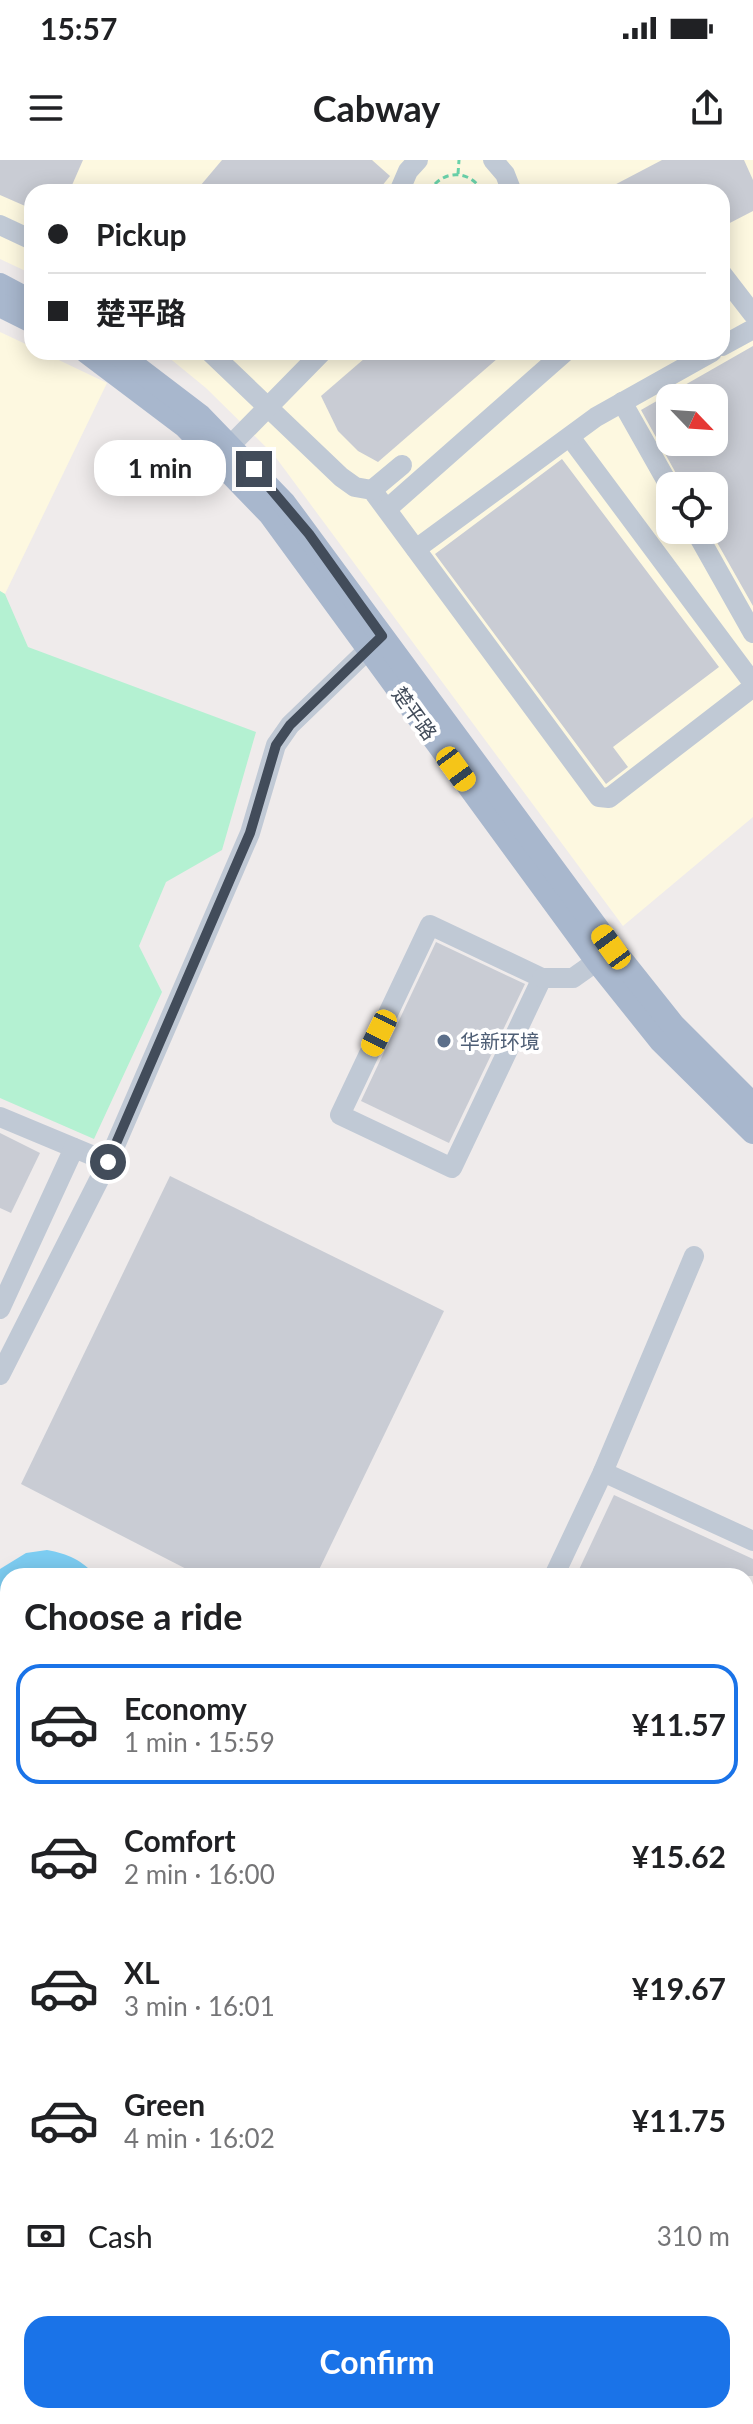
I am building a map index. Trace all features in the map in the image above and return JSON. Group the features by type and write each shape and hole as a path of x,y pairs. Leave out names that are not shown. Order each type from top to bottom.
{"main road":[{"path":"0,285 24,298"},
{"path":"0,305 24,317"},
{"name":"楚平路","path":"99,360 220,447 284,503 375,643 597,961 661,1041 753,1132"},
{"name":"楚平路","path":"127,360 172,391 220,447"},
{"name":"楚平路","path":"375,643 649,997 753,1105"}],"street":[{"path":"493,160 509,184"},
{"path":"403,184 414,161"},
{"path":"0,225 24,236"},
{"path":"730,284 753,314"},
{"path":"730,342 753,329"},
{"path":"219,360 345,481 379,499 599,797 609,798 753,685 570,437"},
{"path":"265,401 298,360"},
{"path":"220,447 265,401 313,360"},
{"path":"379,499 555,360"},
{"path":"416,549 622,402 698,360"},
{"path":"622,402 662,472"},
{"path":"379,499 405,469"},
{"path":"703,544 753,633"},
{"path":"0,1375 108,1162 250,833 276,745 290,725 375,643"},
{"path":"542,978 452,1168 340,1115 430,925 542,978 573,978 597,961"},
{"path":"0,1117 108,1162"},
{"path":"0,1307 74,1148"},
{"path":"558,1568 603,1472 694,1256"},
{"path":"603,1472 753,1541"}],"path":[{"path":"458,174 459,160"},
{"path":"437,184 444,177 458,174 473,179 477,184"}],"shaded area":[{"path":"0,160 753,160 753,817 623,926 274,455 206,388 172,360 730,360 730,184 24,184 24,270 0,259"},
{"path":"0,332 24,343 24,360 59,360 107,383 5,594 0,591"}],"green space":[{"path":"0,591 5,594 28,647 256,732 222,850 166,882 139,946 162,992 94,1139 0,1098"}],"water":[{"path":"47,1550 74,1558 87,1568 2,1568 26,1553"}],"building":[{"path":"0,160 83,160 72,184 24,184 24,206 0,195"},
{"path":"222,160 372,160 390,176 384,184 202,184"},
{"path":"662,160 744,160 753,180 753,211 730,223 730,184 616,184"},
{"path":"753,346 753,606 718,544 728,544 728,472 675,472 666,456 728,456 728,384 686,384"},
{"path":"363,360 496,360 378,462 358,451 338,431 321,396"},
{"path":"656,401 656,437 641,410"},
{"path":"562,459 719,667 613,747 628,767 606,784 435,554"},
{"name":"华新环境","path":"436,942 525,984 449,1143 361,1101"},
{"path":"0,1133 40,1153 11,1213 0,1208"},
{"path":"170,1176 444,1311 320,1568 184,1568 21,1484"},
{"path":"614,1495 753,1559 753,1568 580,1568"}],"place":[{"name":"华新环境","path":"444,1041"}],"route":[{"path":"108,1162 250,833 276,745 290,725 382,636 309,534 254,469"}]}
